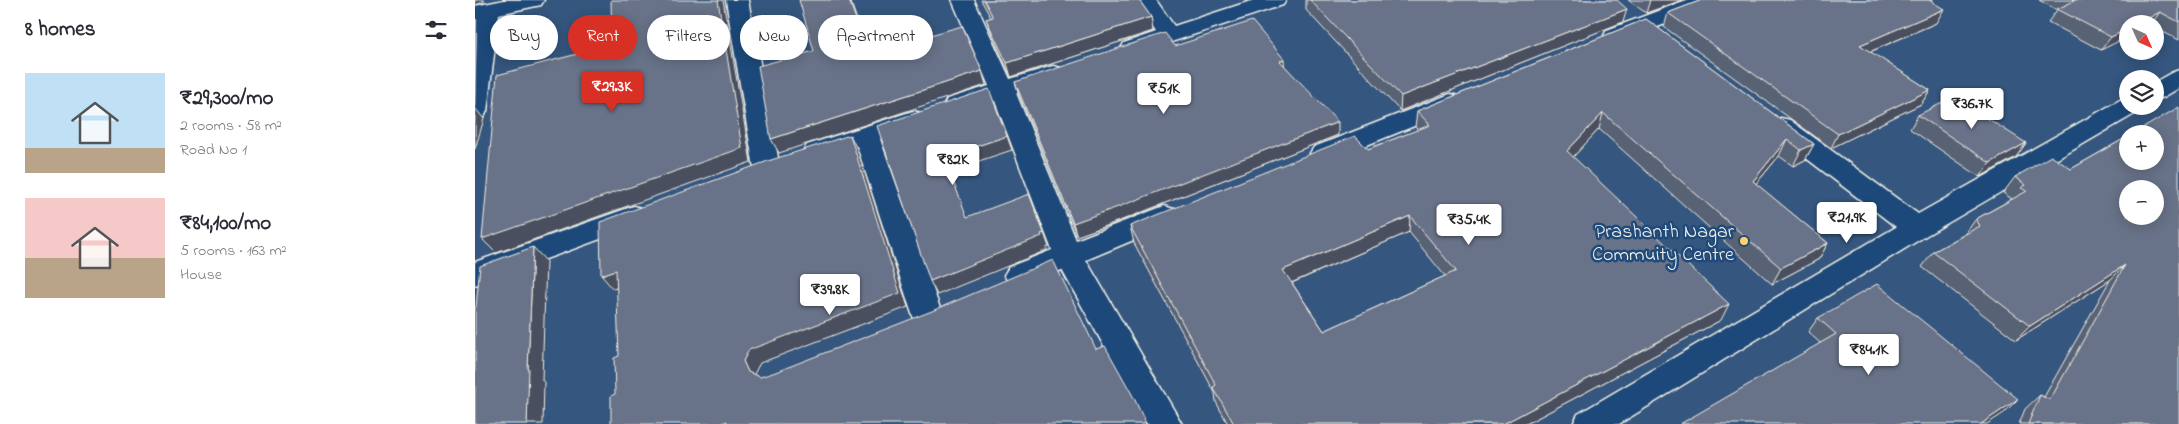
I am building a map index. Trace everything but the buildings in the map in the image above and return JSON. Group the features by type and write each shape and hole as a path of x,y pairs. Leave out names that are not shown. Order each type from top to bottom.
{"street":[{"path":"475,110 482,11 533,0"},
{"path":"737,0 774,166 866,134 1077,66"},
{"path":"963,0 1003,90 1068,254 1165,424"},
{"path":"1145,0 1169,35"},
{"path":"1114,54 1275,0"},
{"path":"1597,42 1634,17 1707,0"},
{"path":"1634,17 1667,41"},
{"path":"2164,87 2179,78"},
{"path":"1300,162 1477,91"},
{"path":"1761,111 1917,228"},
{"path":"1590,424 1917,228 2119,112"},
{"path":"866,134 936,310 900,325"},
{"path":"998,284 1189,206"},
{"path":"475,274 658,208"}],"place":[{"name":"Prashanth Nagar Commuity Centre","path":"1744,241"}]}
